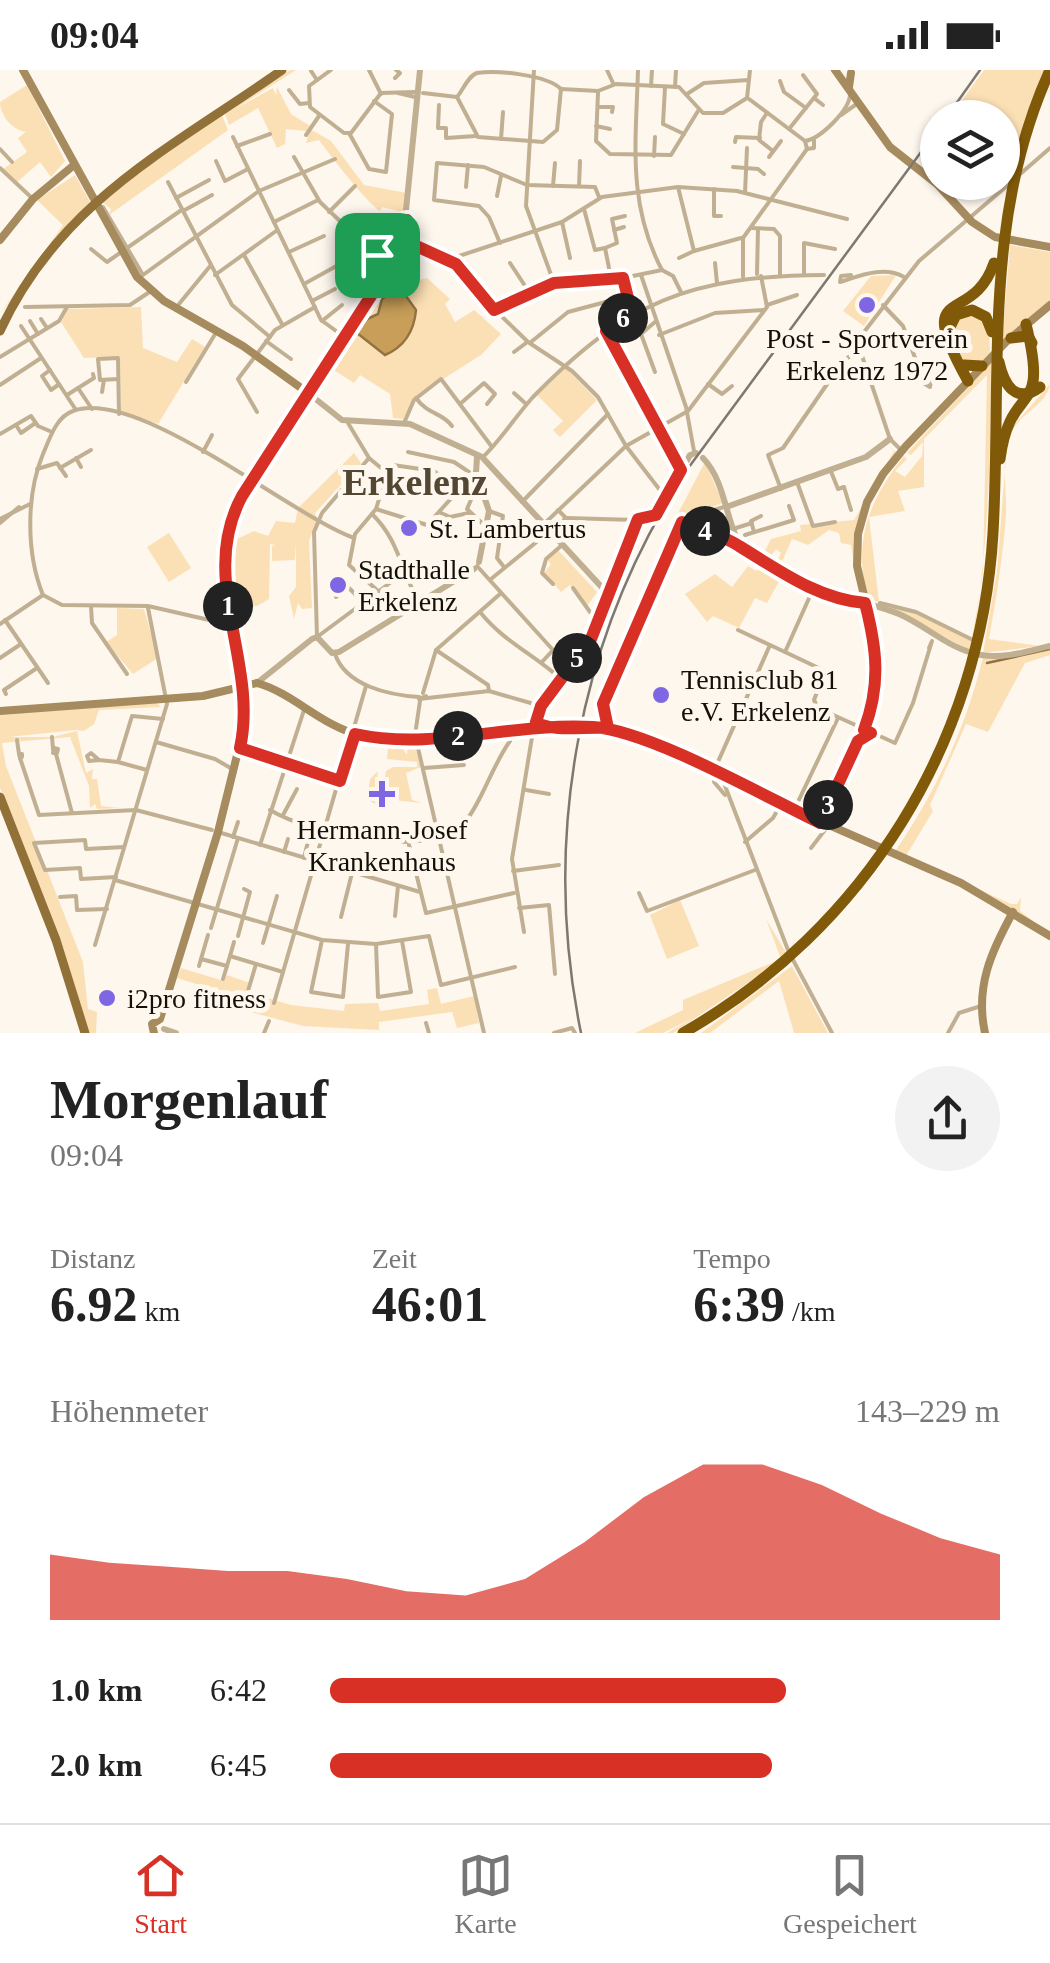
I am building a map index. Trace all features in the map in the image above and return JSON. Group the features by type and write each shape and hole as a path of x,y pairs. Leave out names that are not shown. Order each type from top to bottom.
{"highway":[{"path":"1020,159 1050,70"},
{"path":"1020,161 1050,81"},
{"path":"684,1033 762,981 834,914 891,843 940,754 964,692 988,582 991,361 1010,200"},
{"path":"970,379 945,338 943,323 950,308 988,278 1003,240"},
{"path":"692,1033 765,985 814,942 868,881 923,799 954,732 984,635 995,566 999,468 988,319 977,311 964,311 952,319 948,332 970,379"},
{"path":"991,361 1014,392 1028,394 1039,388 1044,366 1025,329"},
{"path":"1008,340 1025,329"},
{"path":"999,468 1008,426 1042,394 1048,370 1025,329"},
{"path":"964,365 991,361"}],"main road":[{"path":"23,70 124,251 151,291 256,354 308,393 252,480 225,537 222,568 244,726 160,1019 152,1022 158,1032"},
{"path":"1,324 43,260 102,195 216,112 282,70"},
{"path":"850,90 853,71"},
{"path":"838,74 890,147 936,184 968,218 995,237 1050,248"},
{"path":"62,174 68,153"},
{"path":"0,240 33,199 76,167"},
{"path":"1025,329 1050,305"},
{"path":"827,823 829,804 858,741 867,731 878,665 861,588 857,545 864,513 878,481 902,452 1008,340"},
{"path":"0,711 167,699 256,683 355,734 416,740 608,728 827,823 1000,904 1050,936"},
{"path":"535,716 539,726 564,728"},
{"path":"0,797 50,923 85,1033"},
{"path":"1000,904 1008,922"},
{"path":"985,1033 980,1006 986,968 1013,912"}],"street":[{"path":"331,70 308,88 309,103 319,116 349,134 370,169 386,172 392,114 374,101"},
{"path":"396,70 400,73 396,78"},
{"path":"420,70 403,240 308,393 337,418 404,422 478,464 522,502 608,594"},
{"path":"607,70 614,84"},
{"path":"638,70 633,164 638,192 651,248 662,270 674,277 681,292"},
{"path":"651,86 652,70"},
{"path":"676,70 676,87"},
{"path":"748,98 750,70"},
{"path":"311,71 317,80"},
{"path":"372,71 381,94"},
{"path":"838,74 853,71"},
{"path":"457,97 473,72 534,72 548,76 562,89 598,92 614,84 676,87 687,94 698,111"},
{"path":"534,72 526,206 554,283"},
{"path":"789,129 817,90 803,74"},
{"path":"687,94 704,83 750,80"},
{"path":"780,82 784,92 806,108"},
{"path":"665,86 663,124 684,134"},
{"path":"446,138 546,141 555,133 562,89"},
{"path":"289,90 300,104 309,103"},
{"path":"848,107 850,90"},
{"path":"598,92 596,141 606,152 671,155 698,111"},
{"path":"349,134 381,94 457,97"},
{"path":"457,97 476,136"},
{"path":"698,111 721,113 748,98"},
{"path":"748,98 805,141 807,149"},
{"path":"814,98 824,105"},
{"path":"805,141 814,140 858,102"},
{"path":"833,120 858,102"},
{"path":"439,105 438,128 446,128 445,146"},
{"path":"598,107 612,107 612,112"},
{"path":"502,140 503,112"},
{"path":"760,138 761,122 768,113"},
{"path":"306,135 319,116"},
{"path":"596,126 610,129"},
{"path":"237,146 270,134"},
{"path":"654,156 655,137"},
{"path":"735,142 736,137 760,138 773,152"},
{"path":"233,138 322,321 344,336"},
{"path":"743,279 743,238 807,149 814,148 814,140"},
{"path":"769,157 781,141"},
{"path":"745,193 747,148"},
{"path":"1020,174 1050,148"},
{"path":"5,151 12,162"},
{"path":"294,157 318,200 389,268"},
{"path":"103,207 124,251 144,274 259,191 335,159"},
{"path":"216,161 225,181 248,169"},
{"path":"579,186 580,161"},
{"path":"500,242 487,213 479,206 434,200 436,163 468,165 527,185 598,190 599,198"},
{"path":"553,186 554,163"},
{"path":"466,188 468,165"},
{"path":"733,166 764,174"},
{"path":"0,168 33,199"},
{"path":"497,196 500,176"},
{"path":"176,198 209,180"},
{"path":"168,182 232,305 291,359"},
{"path":"330,212 356,186"},
{"path":"450,259 562,222 599,198 678,186 745,193 847,219"},
{"path":"678,186 694,251"},
{"path":"714,189 714,216 721,216"},
{"path":"91,248 107,262 182,210 212,195"},
{"path":"274,222 318,200"},
{"path":"902,452 892,441 857,352 857,342 904,277 989,200"},
{"path":"956,228 957,207"},
{"path":"584,208 596,250 616,242 612,219 625,216"},
{"path":"377,255 395,223 407,220"},
{"path":"562,222 570,258"},
{"path":"751,227 774,230 780,236 780,275"},
{"path":"614,230 624,228"},
{"path":"490,579 626,446 688,411 766,308 759,276 758,229"},
{"path":"215,275 277,230"},
{"path":"288,252 324,236"},
{"path":"679,258 743,238"},
{"path":"403,240 450,259 494,310 529,342 566,366 608,414 626,446 666,498"},
{"path":"804,275 804,243 835,249"},
{"path":"605,248 611,278"},
{"path":"244,255 282,324"},
{"path":"304,284 349,258"},
{"path":"510,262 532,294"},
{"path":"715,263 717,283"},
{"path":"179,304 211,266"},
{"path":"494,310 554,283 623,278 662,270"},
{"path":"850,275 896,272 904,277"},
{"path":"641,275 688,411 697,455 729,506 742,546"},
{"path":"374,512 427,525 526,405 606,331 632,314 651,310 681,292 717,283 759,276 824,275"},
{"path":"623,278 632,314"},
{"path":"258,412 237,383 282,324 335,290"},
{"path":"26,308 130,305 151,291"},
{"path":"514,352 568,312 628,296"},
{"path":"659,335 719,312 766,308 797,296"},
{"path":"322,321 342,304"},
{"path":"883,304 904,326 922,377"},
{"path":"0,357 59,321 67,307"},
{"path":"41,319 48,328"},
{"path":"30,321 38,334"},
{"path":"655,322 641,334 655,372"},
{"path":"21,326 76,410"},
{"path":"186,382 217,331"},
{"path":"606,331 681,470"},
{"path":"16,338 20,344"},
{"path":"781,488 768,455 783,448 850,352 857,352"},
{"path":"0,385 41,358"},
{"path":"118,379 100,380 98,359 118,358 119,414"},
{"path":"50,370 42,376 50,390 60,384"},
{"path":"67,396 94,378 94,374"},
{"path":"404,422 416,398 441,379 492,447"},
{"path":"102,392 104,380"},
{"path":"460,404 484,383 495,394"},
{"path":"708,384 722,394 732,386"},
{"path":"78,388 92,408"},
{"path":"487,404 501,388"},
{"path":"514,393 526,405"},
{"path":"416,398 427,413 446,418 452,426"},
{"path":"43,595 30,504 37,469 52,432 76,410 92,408 119,414 161,429 354,538"},
{"path":"522,502 608,414"},
{"path":"0,434 30,416 52,432"},
{"path":"348,421 350,431 369,458 387,473"},
{"path":"202,452 212,435"},
{"path":"608,728 603,704 682,522 872,454 892,441 912,440"},
{"path":"60,468 91,450"},
{"path":"408,452 478,464"},
{"path":"546,528 566,518 637,520 656,515 681,470 697,455"},
{"path":"76,458 81,467"},
{"path":"369,458 319,518 312,545 317,637 335,654 340,665 366,686 422,697 489,691 541,706"},
{"path":"37,469 57,463 66,476"},
{"path":"335,654 421,605 477,566 489,511 478,464"},
{"path":"378,591 350,565 354,538 374,512 387,473 393,466 426,468 457,488"},
{"path":"830,470 838,489 844,486 851,510"},
{"path":"797,482 813,526 835,522"},
{"path":"473,494 466,505 469,513 486,527"},
{"path":"0,521 20,506 30,504"},
{"path":"746,535 794,520 789,506"},
{"path":"558,510 566,518"},
{"path":"489,511 503,516 498,558 504,567"},
{"path":"374,512 394,539 402,574 421,605"},
{"path":"440,512 450,518 469,513"},
{"path":"777,514 780,524"},
{"path":"736,528 761,516"},
{"path":"524,932 514,893 513,870 535,716 589,642 637,520"},
{"path":"682,522 742,546 784,575 849,602 879,606 966,651 984,656 1050,646"},
{"path":"752,523 754,532"},
{"path":"553,584 542,570 546,559 561,546"},
{"path":"477,566 553,650 542,662"},
{"path":"256,683 366,605 402,574"},
{"path":"336,597 348,587 366,605"},
{"path":"574,588 590,612 600,616"},
{"path":"849,602 861,588"},
{"path":"484,1033 416,740 422,697 436,650 500,594"},
{"path":"43,595 62,606 148,606 231,625"},
{"path":"43,595 3,622 48,682"},
{"path":"784,652 810,596"},
{"path":"879,606 880,603 916,612 971,639"},
{"path":"91,606 92,623 127,674"},
{"path":"96,945 167,699 162,667 149,631 148,606"},
{"path":"480,612 518,650 542,662 562,680"},
{"path":"738,630 825,671 814,700 818,708 892,742 898,740 930,648"},
{"path":"0,658 21,644"},
{"path":"770,645 714,782 725,794 798,973 832,1033"},
{"path":"436,650 488,685 489,691"},
{"path":"6,694 4,690 37,668"},
{"path":"274,1003 366,686"},
{"path":"260,845 284,762 305,708"},
{"path":"118,762 132,716 160,718"},
{"path":"794,811 838,718"},
{"path":"852,724 868,718"},
{"path":"52,737 72,813"},
{"path":"17,740 40,815 136,810 420,892"},
{"path":"270,810 325,833 439,840 465,822 510,741"},
{"path":"156,742 215,759 234,770"},
{"path":"240,748 340,781"},
{"path":"100,760 148,770"},
{"path":"422,769 464,765"},
{"path":"282,818 297,789"},
{"path":"526,790 549,794"},
{"path":"744,842 774,818 781,804"},
{"path":"211,928 238,822"},
{"path":"811,848 827,823"},
{"path":"304,858 311,828"},
{"path":"284,852 288,839"},
{"path":"124,848 86,849 85,840 34,843 45,870 80,868 82,880 115,879 322,940 376,944 430,936 442,984 514,967"},
{"path":"408,840 426,913 514,893"},
{"path":"513,870 559,865"},
{"path":"640,893 648,911 754,870"},
{"path":"341,918 352,873"},
{"path":"395,916 398,886"},
{"path":"223,980 250,892 244,890"},
{"path":"60,897 76,896 77,910 106,909"},
{"path":"263,943 276,896"},
{"path":"518,908 549,906 555,974"},
{"path":"199,966 208,935"},
{"path":"322,940 311,992 327,995 343,997 348,944"},
{"path":"376,944 378,997 411,992 402,941"},
{"path":"230,956 283,972"},
{"path":"202,958 227,966"},
{"path":"248,991 256,964"},
{"path":"948,1033 959,1013 980,1006"},
{"path":"264,1033 269,1021"},
{"path":"426,1023 428,1033"},
{"path":"158,1032 176,1033"},
{"path":"554,1033 569,1032"}],"shaded area":[{"path":"296,70 235,109 273,88 276,95 277,87 291,114 310,126 306,131 286,129 285,144 277,148 258,108 229,125 224,111"},
{"path":"984,70 1045,70 1020,146 1020,100 962,100"},
{"path":"27,85 65,161 51,177 40,162 17,182 2,170 27,152 18,138 26,132 8,121 0,102"},
{"path":"222,115 228,130 109,215 111,209 101,201 120,182"},
{"path":"310,129 331,141 364,185 407,193 405,219 397,220 398,211 382,207 380,211 374,206 319,140 306,143"},
{"path":"75,175 90,202 0,314 63,225 37,200"},
{"path":"1010,245 1050,252 1050,301 1002,341"},
{"path":"391,266 407,282 427,278 450,299 445,304 455,322 474,310 501,334 481,355 418,395 403,419 393,418 390,394 360,375 354,383 329,367"},
{"name":"Post - Sportverein Erkelenz 1972","path":"896,275 864,326 843,311 871,276"},
{"path":"395,291 406,296 416,310 415,318 403,343 385,355 357,333 367,319 378,314 382,299"},
{"path":"141,307 143,348 177,362 192,339 205,347 158,424 121,411 120,357 84,358 61,322 68,309"},
{"path":"968,311 989,325 990,354 975,367 965,364 953,344 951,325"},
{"path":"991,363 983,559 987,375 924,439 924,487 898,491 905,511 869,517 881,489 904,456 907,459 895,471 905,477 922,456 923,442 911,455 907,453"},
{"path":"566,368 597,400 560,437 553,430 563,421 537,395"},
{"path":"1050,384 1042,400 1016,425 1007,445 1008,432"},
{"path":"887,444 897,453 862,513 857,581 851,545 841,543 839,533 829,530 808,545 792,539 779,569 775,567 781,553 776,549 767,562 761,559 771,539 801,531 800,525 854,520 894,451"},
{"path":"354,453 361,463 315,513 317,520 309,541 312,608 302,609 298,603 294,619 289,596 296,587 296,542 295,560 272,561 272,546 276,545 270,544 269,599 257,606 232,609 226,566 229,534 237,539 254,531 268,536 276,521 295,523 298,508"},
{"path":"705,462 723,503 674,521"},
{"path":"1005,473 1005,531 989,639 1040,646 983,653 997,571"},
{"path":"869,518 879,602 869,600 862,560"},
{"path":"169,533 191,568 169,582 147,547"},
{"path":"558,550 597,592 587,606 570,585 561,592 544,573 551,564 547,560"},
{"path":"762,565 782,576 767,603 755,598 739,628 713,616 707,622 685,594 715,574 732,587 748,566 756,571"},
{"path":"980,591 971,651 888,607 915,613 972,639"},
{"path":"117,608 144,609 158,658 133,674 106,642 117,635"},
{"path":"1050,648 1050,655 1025,663 988,732 966,724 930,805 933,811 906,856 1011,904 1017,904 1021,897 1020,911 1044,929 978,889 894,853 947,759 968,709 983,657"},
{"path":"156,702 161,707 99,710 94,724 84,731 76,730 9,737 52,737 77,731 86,773 93,769 92,779 97,779 101,806 120,808 97,809 95,804 90,808 89,786 70,737 2,743 6,766 83,962 88,1009 97,1012 96,1033 89,1033 53,922 0,788 0,714"},
{"path":"408,741 414,742 421,767 406,773 412,800 422,803 393,800 378,806 367,799 370,779 378,771 375,792 382,797 386,771 393,767 417,767 417,762 387,759 388,747 403,749 407,755"},
{"path":"680,900 699,946 667,959 650,915"},
{"path":"766,919 788,956 673,1033 667,1033 695,1017 663,1033 635,1033 683,1010 683,1000 781,959"},
{"path":"792,966 828,1033 794,1033 779,981 710,1033 701,1033"},
{"path":"181,968 224,981 227,975 250,983 248,992 291,1005 344,1011 345,1004 378,1003 380,1011 429,1004 427,990 437,988 441,1004 474,996 479,1023 457,1028 452,1012 379,1022 379,1030 303,1026 216,1003 219,991 177,978"}],"waterway":[{"path":"987,663 1050,649"}],"railway":[{"path":"959,100 980,70"},
{"path":"581,1033 565,885 568,812 578,739 596,668 620,598 651,531 689,467 920,153"}],"place":[{"name":"Post - Sportverein Erkelenz 1972","path":"867,305"},
{"name":"St. Lambertus","path":"409,528"},
{"name":"Stadthalle Erkelenz","path":"338,585"},
{"name":"Tennisclub 81 e.V. Erkelenz","path":"661,695"},
{"name":"Hermann-Josef Krankenhaus","path":"382,794"},
{"name":"i2pro fitness","path":"107,998"}],"district":[{"name":"Erkelenz","path":"415,482"}],"route":[{"path":"407,220 403,240 450,259 494,310 554,283 575,278 623,278 632,314 606,331 681,470 656,515 638,519 591,639 541,706 536,722 544,727 608,728 603,704 682,522 742,546 763,564 804,584 841,600 865,603 878,665 874,701 864,730 871,733 858,741 820,823 644,741 601,728 416,740 355,734 340,781 240,748 244,710 222,568 225,537 242,496 389,268 377,255 395,223 407,220"}]}
